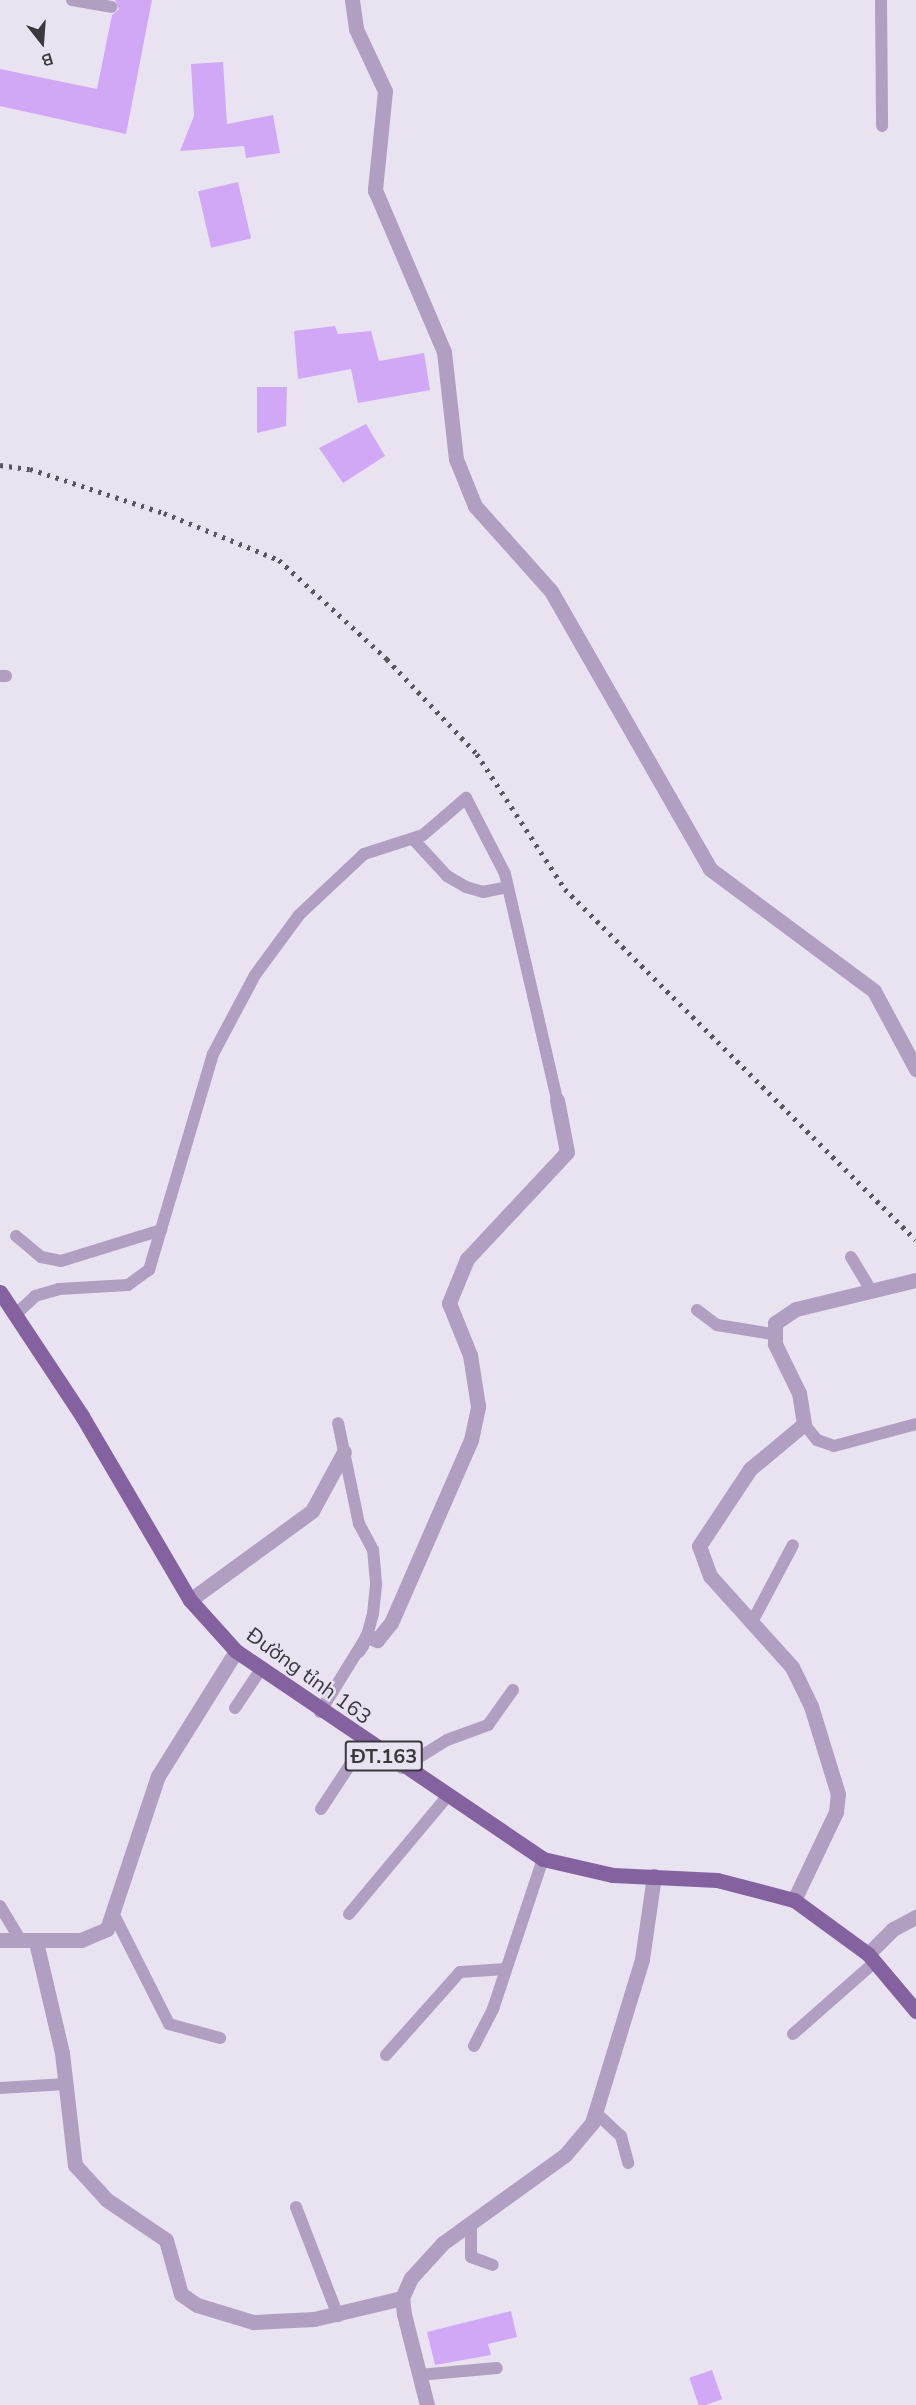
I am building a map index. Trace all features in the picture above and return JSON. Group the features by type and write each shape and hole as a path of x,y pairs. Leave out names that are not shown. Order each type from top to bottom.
{"main road":[{"name":"Đường tỉnh 163","path":"0,1292 16,1314 190,1600 236,1651 320,1712 446,1798 543,1859 591,1872 717,1880 794,1900 872,1958 916,2011"}],"street":[{"path":"352,0 356,29 385,92 375,190 444,352 456,459 475,506 551,591 710,869 874,991 916,1069"},
{"path":"367,1636 377,1640 391,1623 471,1440 478,1406 470,1355 449,1303 467,1258 567,1152 557,1100"},
{"path":"794,1900 836,1812 838,1794 811,1706 792,1667 710,1576 699,1546 750,1469 800,1433 804,1424 799,1393 772,1334 775,1323 796,1309 916,1280"},
{"path":"190,1600 312,1511 344,1452"},
{"path":"0,1940 28,1941 92,1937 107,1929 115,1917 158,1776 236,1651"},
{"path":"28,1941 66,2084 75,2165 107,2200 166,2240 178,2287 188,2300 253,2322 338,2316 402,2298 432,2253 566,2155 596,2113 642,1959 654,1876"},
{"path":"872,1958 893,1929 916,1917"},
{"path":"402,2298 427,2405"}],"lane":[{"path":"72,0 111,7"},
{"path":"881,0 882,126"},
{"path":"16,1314 34,1296 59,1289 112,1289 138,1281 149,1270 213,1054 255,975 299,915 341,874 375,847 413,839 465,798 508,887 557,1100"},
{"path":"413,839 447,876 466,887 483,892 508,887"},
{"path":"16,1236 41,1257 61,1261 162,1230"},
{"path":"851,1257 872,1290"},
{"path":"696,1310 717,1325 772,1334"},
{"path":"320,1712 367,1636 376,1583 373,1550 359,1524 338,1423"},
{"path":"804,1424 817,1440 834,1446 916,1424"},
{"path":"752,1622 793,1545"},
{"path":"235,1708 261,1669"},
{"path":"402,1768 447,1740 488,1725 513,1690"},
{"path":"321,1809 365,1742"},
{"path":"349,1914 446,1798"},
{"path":"474,2046 506,1969 543,1859"},
{"path":"0,1906 28,1941"},
{"path":"115,1917 169,2024 220,2038"},
{"path":"793,2034 872,1958"},
{"path":"386,2055 460,1972 506,1969"},
{"path":"0,2088 66,2084"},
{"path":"596,2113 621,2136 628,2163"},
{"path":"296,2207 338,2316"},
{"path":"471,2223 471,2258 493,2265"},
{"path":"419,2375 497,2368"}],"building":[{"path":"115,0 152,0 126,134 0,106 0,69 97,89 112,15 119,9"},
{"path":"223,62 227,124 273,115 280,153 246,158 244,146 180,151 194,116 191,64"},
{"path":"238,182 251,239 211,248 198,191"},
{"path":"335,326 338,334 371,331 379,361 424,353 430,390 358,403 351,369 298,379 294,331"},
{"path":"257,387 287,387 286,426 257,433"},
{"path":"366,424 385,456 343,483 319,448"},
{"path":"511,2311 517,2337 488,2344 491,2355 435,2365 427,2332"},
{"path":"712,2370 722,2399 699,2405 689,2378"}],"railway":[{"path":"0,465 30,469 164,513 279,560 387,659 477,754 565,889 916,1240"}]}
